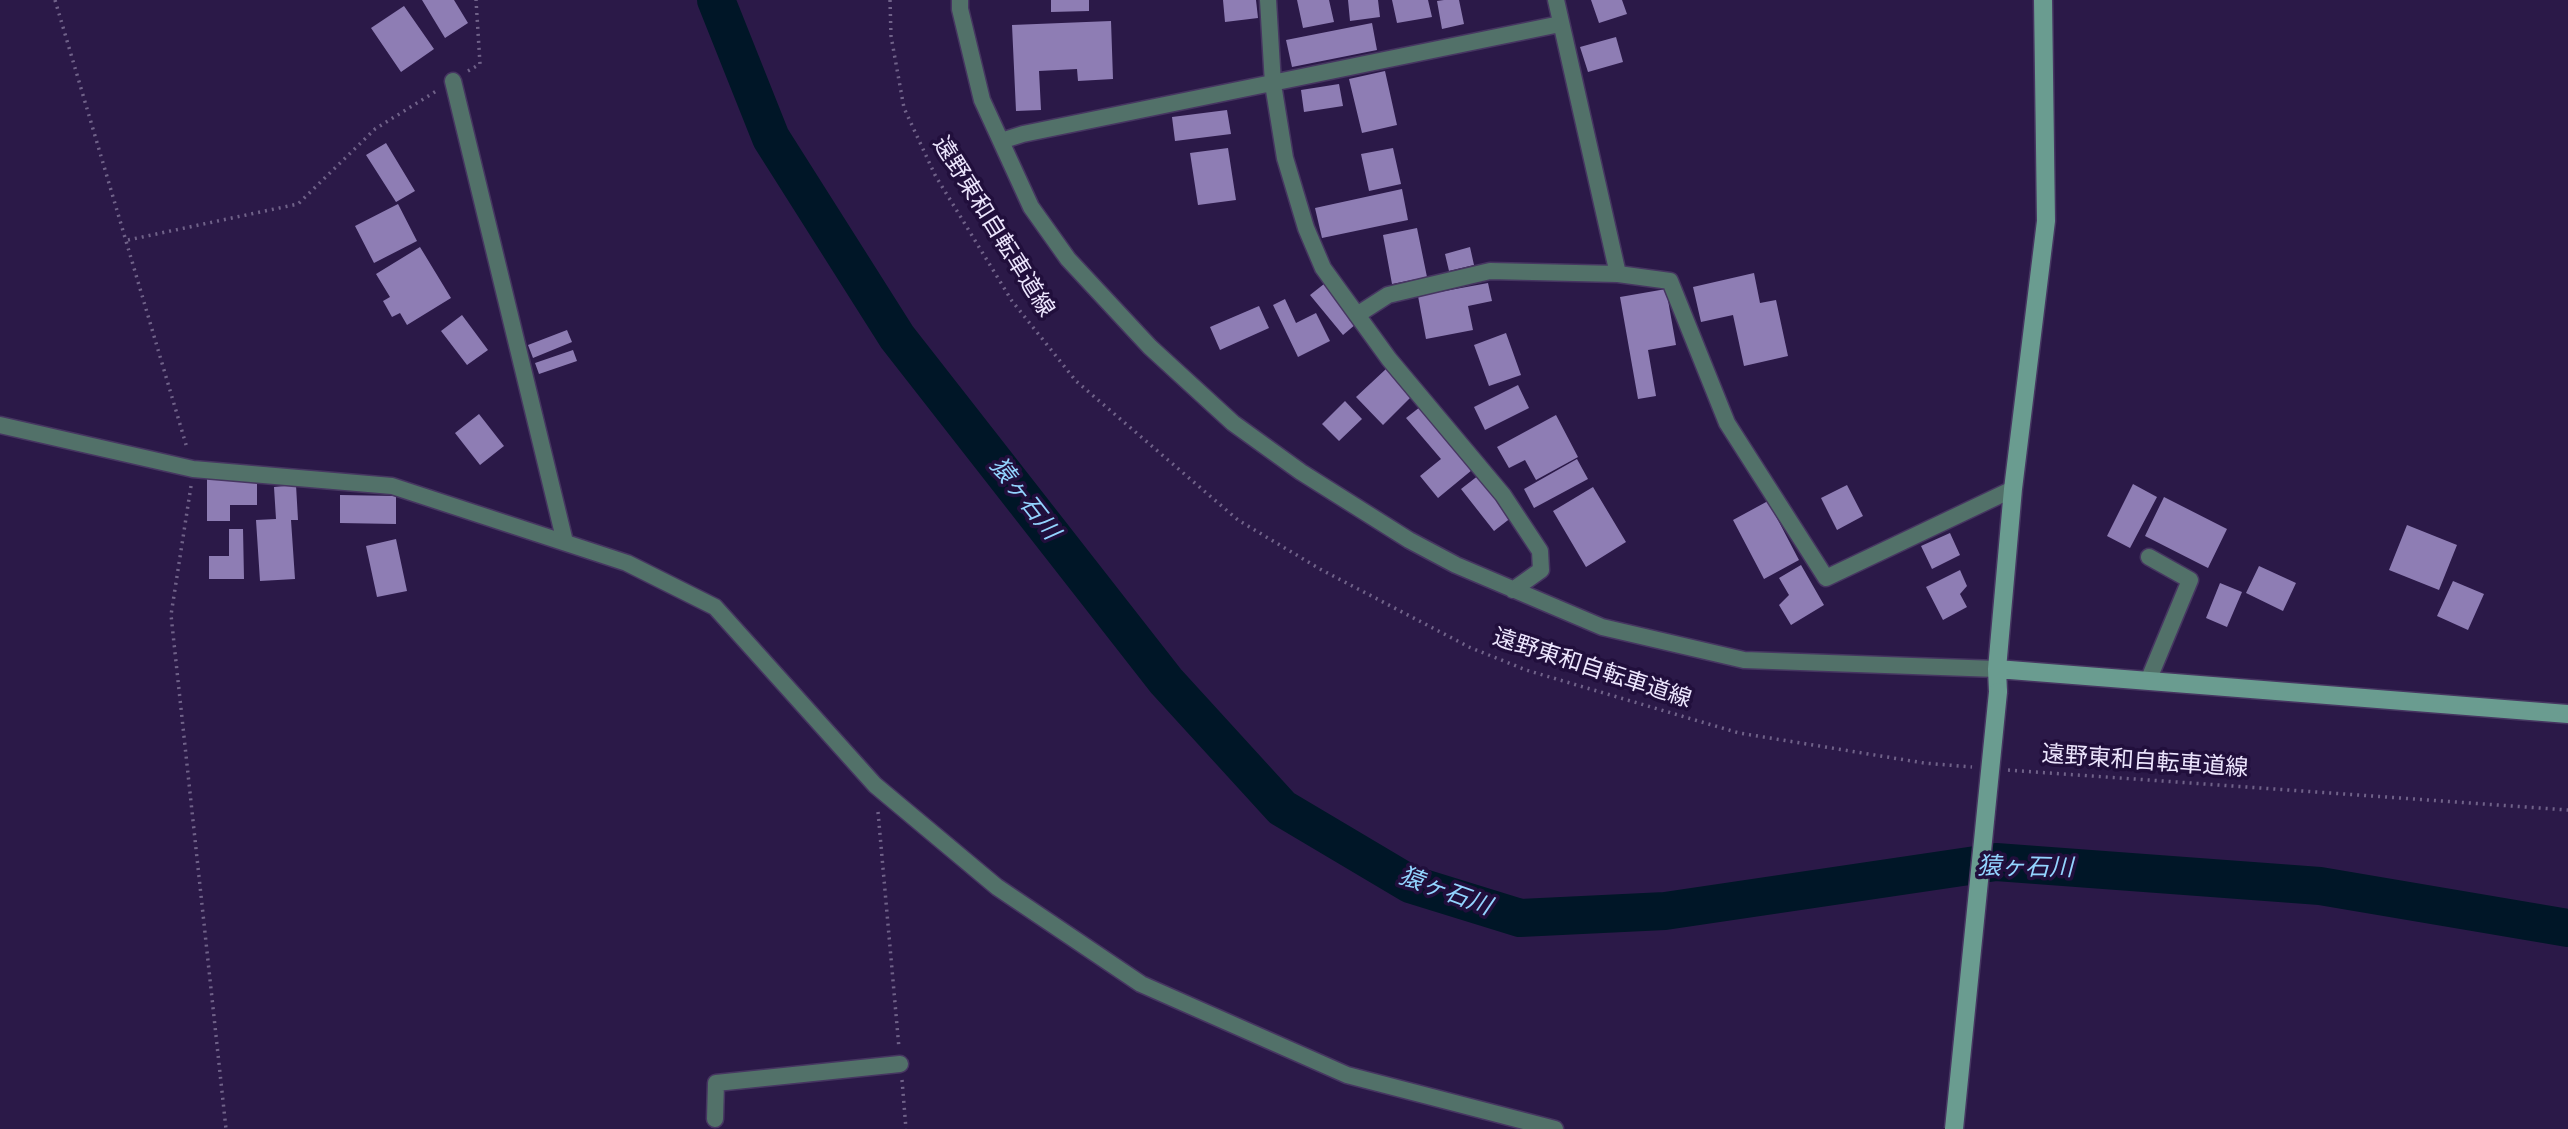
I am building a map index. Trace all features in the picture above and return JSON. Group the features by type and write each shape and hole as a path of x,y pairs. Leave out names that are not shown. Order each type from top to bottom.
{"street":[{"path":"960,0 982,100 1031,207 1068,259 1150,347 1233,423 1301,472 1409,540 1456,565 1602,626 1744,660 1997,669 2568,713"},
{"path":"1268,0 1273,84 1285,158 1306,228 1322,268 1389,359 1503,495 1540,551 1541,570 1513,590"},
{"path":"1556,0 1618,274"},
{"path":"1954,1129 1998,692 1997,669 2013,489 2046,221 2043,0"},
{"path":"1001,141 1023,134 1560,24"},
{"path":"453,80 565,542"},
{"path":"1357,315 1388,295 1490,271 1618,274 1670,281 1727,423 1826,578 2013,489"},
{"path":"0,425 193,469 392,486 628,563 715,607 875,785 997,887 1141,985 1347,1075 1555,1129"},
{"path":"2148,681 2190,580 2149,557"},
{"path":"715,1119 716,1083 900,1064"}],"path":[{"path":"55,0 128,240 193,469 171,615 226,1129"},
{"path":"128,240 298,204 375,130 480,64 476,0"},
{"name":"遠野東和自転車道線","path":"890,0 891,36 904,108 935,175 1012,301 1076,381 1238,520 1320,569 1469,648 1526,670 1739,733 1924,762 1980,768"},
{"name":"遠野東和自転車道線","path":"2007,770 2568,810"},
{"path":"875,785 906,1129"}],"building":[{"path":"422,0 454,0 468,23 445,38"},
{"path":"1051,0 1089,0 1089,11 1051,12"},
{"path":"1223,0 1256,0 1258,18 1225,22"},
{"path":"1297,0 1329,0 1334,22 1303,28"},
{"path":"1348,0 1378,0 1380,17 1350,21"},
{"path":"1392,0 1428,0 1432,17 1397,23"},
{"path":"1459,0 1464,24 1442,29 1437,1"},
{"path":"1591,0 1622,0 1627,14 1599,23"},
{"path":"404,6 434,49 401,72 371,28"},
{"path":"1111,21 1113,79 1078,81 1077,69 1039,71 1041,110 1016,111 1012,25"},
{"path":"1372,23 1377,50 1292,67 1286,40"},
{"path":"1616,37 1623,62 1588,72 1580,47"},
{"path":"1385,71 1397,125 1362,133 1349,79"},
{"path":"1339,84 1343,106 1304,112 1301,90"},
{"path":"1227,110 1231,134 1175,141 1172,117"},
{"path":"386,143 415,191 396,202 366,155"},
{"path":"1228,148 1236,200 1198,205 1190,153"},
{"path":"1393,148 1401,184 1369,191 1361,154"},
{"path":"1402,189 1408,220 1322,238 1315,208"},
{"path":"398,204 417,241 374,263 355,226"},
{"path":"1417,228 1427,277 1392,284 1383,235"},
{"path":"420,247 451,298 407,325 400,313 392,317 383,301 390,297 376,274"},
{"path":"1470,247 1474,265 1449,271 1445,254"},
{"path":"1754,273 1760,303 1776,300 1788,356 1744,366 1733,315 1701,322 1693,287"},
{"path":"1488,283 1492,301 1468,306 1473,330 1426,339 1418,296"},
{"path":"1324,284 1356,324 1343,335 1310,295"},
{"path":"1666,289 1676,345 1648,350 1656,396 1638,399 1620,297"},
{"path":"1285,299 1296,323 1316,313 1330,341 1298,357 1273,305"},
{"path":"1259,306 1269,328 1220,350 1210,327"},
{"path":"462,315 488,350 467,365 441,331"},
{"path":"567,330 572,342 533,358 528,345"},
{"path":"1506,333 1521,375 1489,386 1474,345"},
{"path":"573,350 577,361 539,374 535,363"},
{"path":"1386,369 1412,396 1383,425 1356,397"},
{"path":"1518,385 1529,408 1485,430 1474,407"},
{"path":"1345,401 1362,419 1339,441 1322,424"},
{"path":"1420,407 1472,470 1438,498 1420,476 1441,459 1406,418"},
{"path":"479,414 504,446 480,465 455,433"},
{"path":"1556,415 1578,457 1536,480 1525,460 1509,468 1497,447"},
{"path":"1577,459 1588,479 1534,508 1524,489"},
{"path":"1479,475 1512,517 1494,531 1461,489"},
{"path":"207,478 257,478 257,505 230,505 230,521 207,521"},
{"path":"2133,484 2157,497 2130,548 2107,536"},
{"path":"296,485 298,520 291,520 295,579 260,581 256,520 276,519 274,487"},
{"path":"1847,485 1863,516 1837,530 1821,498"},
{"path":"1593,487 1626,542 1586,567 1553,511"},
{"path":"340,495 396,496 396,524 340,523"},
{"path":"2164,497 2227,529 2208,568 2145,536"},
{"path":"1768,501 1799,560 1764,579 1733,520"},
{"path":"2407,525 2457,545 2439,590 2389,570"},
{"path":"229,529 243,529 244,579 209,579 209,556 229,556"},
{"path":"1950,533 1960,555 1932,569 1921,546"},
{"path":"396,539 407,591 377,597 366,546"},
{"path":"1801,565 1824,605 1791,625 1779,605 1789,595 1779,578"},
{"path":"2259,566 2296,583 2283,611 2246,593"},
{"path":"1960,570 1967,586 1960,594 1967,607 1943,620 1926,587"},
{"path":"2453,581 2484,594 2468,630 2437,616"},
{"path":"2220,583 2242,592 2227,627 2206,618"}],"waterway":[{"name":"猿ヶ石川","path":"716,0 771,138 897,337 1166,681 1282,808 1410,884 1520,918 1665,911 1996,862 2320,886 2568,928"}]}
